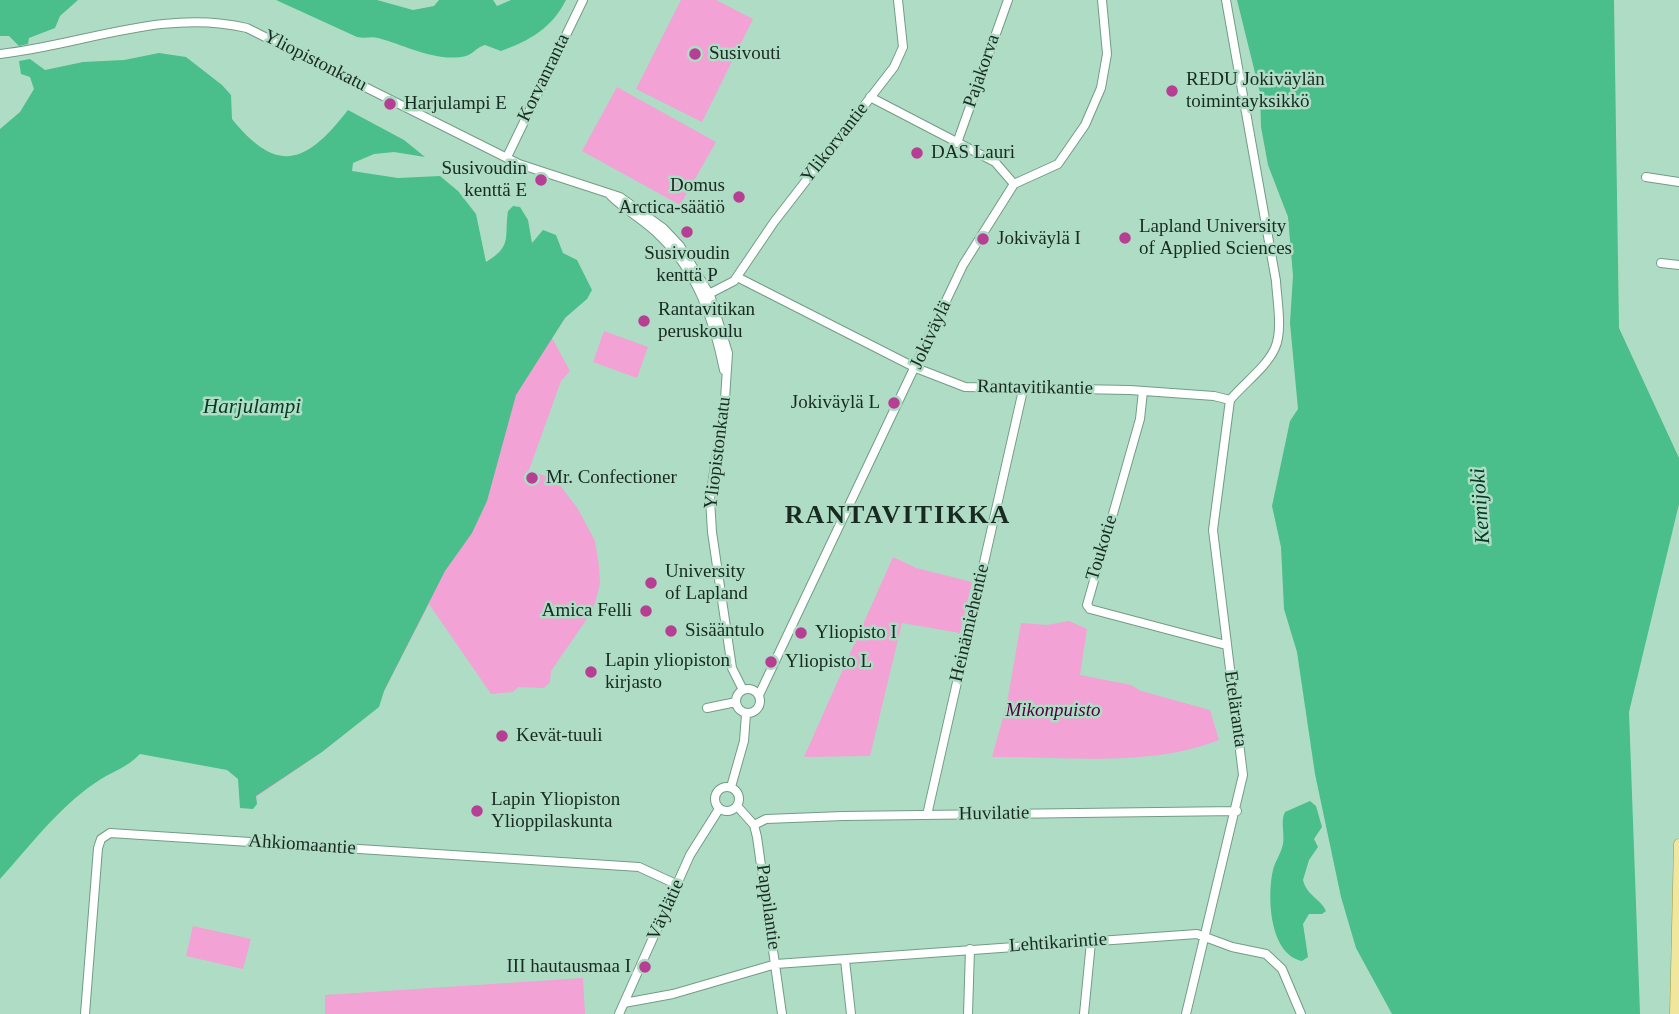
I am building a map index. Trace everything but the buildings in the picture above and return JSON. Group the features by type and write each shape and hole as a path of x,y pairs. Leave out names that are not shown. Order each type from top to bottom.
{"main road":[{"path":"1675,1014 1679,844"}],"street":[{"name":"Korvanranta","path":"507,157 583,0"},
{"name":"Ylikorvantie","path":"737,277 760,240 902,51 898,0"},
{"name":"Pajakorva","path":"957,143 1008,0"},
{"path":"870,97 1000,166 1014,184 1058,164 1085,125 1101,88 1107,54 1102,0"},
{"path":"1226,0 1276,281 1278,327 1275,347 1269,357 1230,400"},
{"name":"Yliopistonkatu","path":"0,54 166,23 234,25 270,38 526,167 585,184 629,202 663,228 680,246 707,296 726,380 726,399 711,481 711,516 732,668 743,690"},
{"path":"1646,177 1679,183"},
{"name":"Jokiväylä","path":"759,695 963,265 1014,184"},
{"path":"1661,263 1679,265"},
{"path":"707,296 737,277"},
{"name":"Rantavitikantie","path":"737,277 916,368 965,387 1143,391 1214,396 1230,400"},
{"name":"Heinämiehentie","path":"927,815 1023,390"},
{"name":"Toukotie","path":"1143,391 1140,419 1087,605 1090,610 1226,645"},
{"name":"Eteläranta","path":"1186,1014 1237,811 1243,775 1213,530 1230,400"},
{"path":"707,708 736,702 743,690 750,689 759,695 760,707 754,712 746,713 739,710 736,702"},
{"path":"731,787 744,741 746,713"},
{"path":"737,806 727,811 719,809 715,803 715,795 723,787 731,787 738,793 737,806 754,825"},
{"name":"Väylätie","path":"619,1014 706,825 719,809"},
{"name":"Huvilatie","path":"754,825 766,819 1237,811"},
{"name":"Pappilantie","path":"754,825 782,1014"},
{"name":"Ahkiomaantie","path":"85,1014 98,848 101,839 110,833 639,867 678,885"},
{"name":"Lehtikarintie","path":"624,1003 673,994 776,964 1205,934 1233,947 1266,954 1276,962 1293,989 1301,1014"},
{"path":"1084,1014 1091,942"},
{"path":"968,1014 970,949"},
{"path":"845,960 850,1014"}],"green space":[{"name":"Susivouti","path":"681,0 716,0 753,19 702,122 636,89"},
{"path":"617,87 716,142 680,205 582,151"},
{"path":"565,318 552,338 570,371 561,381 529,470 556,480 578,509 595,541 600,584 593,610 551,671 550,682 544,688 518,687 513,692 491,694 429,604 384,691 379,706 322,752 256,797 98,392"},
{"path":"604,331 648,347 637,378 593,362"},
{"path":"893,557 916,568 972,582 960,633 902,623 870,756 804,757"},
{"name":"Mikonpuisto","path":"1069,621 1087,629 1080,675 1131,685 1141,691 1210,710 1219,740 1191,749 1135,757 992,757 1007,703 1021,623 1047,625"},
{"path":"193,926 251,939 243,969 186,956"},
{"path":"583,978 585,1014 325,1014 325,995"}],"water":[{"path":"0,0 78,0 60,16 55,28 29,38 28,44 19,46 9,36 0,36"},
{"path":"276,0 377,0 413,10 434,6 439,0 493,0 497,6 511,0 566,0 547,26 521,43 501,51 485,45 468,55 455,58 433,55 376,37 357,37"},
{"name":"Kemijoki","path":"1237,0 1614,0 1619,328 1679,458 1679,504 1629,712 1640,1014 1392,1014 1356,948 1341,897 1315,774 1297,652 1284,609 1281,547 1272,506 1290,421 1298,409 1290,323 1293,276 1288,217 1268,165 1261,127 1260,93"},
{"name":"Harjulampi","path":"159,53 186,57 222,85 231,95 232,119 264,149 278,155 292,156 319,142 348,110 404,140 425,157 394,152 374,154 353,163 352,171 398,178 440,176 458,191 476,214 486,262 504,246 508,211 513,206 520,207 528,220 532,243 543,230 556,235 563,253 577,260 592,290 587,299 565,318 516,395 487,501 472,533 445,571 384,691 379,707 322,752 256,796 257,804 253,809 240,808 238,779 227,770 140,754 130,763 95,783 69,804 0,879 0,129 20,112 34,89 30,77 21,74 19,61 30,59 45,70 83,62 124,60"},
{"path":"1310,801 1316,806 1322,827 1314,839 1318,847 1309,860 1303,880 1307,890 1326,911 1322,914 1309,914 1303,924 1308,957 1302,961 1291,956 1277,936 1270,894 1273,870 1283,844 1285,812"}],"place":[{"name":"Susivouti","path":"695,54"},
{"name":"REDU Jokiväylän toimintayksikkö","path":"1172,91"},
{"name":"Harjulampi E","path":"390,104"},
{"name":"DAS Lauri","path":"917,153"},
{"name":"Susivoudin kenttä E","path":"541,180"},
{"name":"Domus Arctica-säätiö","path":"739,197"},
{"name":"Susivoudin kenttä P","path":"687,232"},
{"name":"Lapland University of Applied Sciences","path":"1125,238"},
{"name":"Jokiväylä I","path":"983,239"},
{"name":"Rantavitikan peruskoulu","path":"644,321"},
{"name":"Jokiväylä L","path":"894,403"},
{"name":"Mr. Confectioner","path":"532,478"},
{"name":"University of Lapland","path":"651,583"},
{"name":"Amica Felli","path":"646,611"},
{"name":"Sisääntulo","path":"671,631"},
{"name":"Yliopisto I","path":"801,633"},
{"name":"Yliopisto L","path":"771,662"},
{"name":"Lapin yliopiston kirjasto","path":"591,672"},
{"name":"Kevät-tuuli","path":"502,736"},
{"name":"Lapin Yliopiston Ylioppilaskunta","path":"477,811"},
{"name":"III hautausmaa I","path":"645,967"}],"district":[{"name":"RANTAVITIKKA","path":"898,516"}]}
